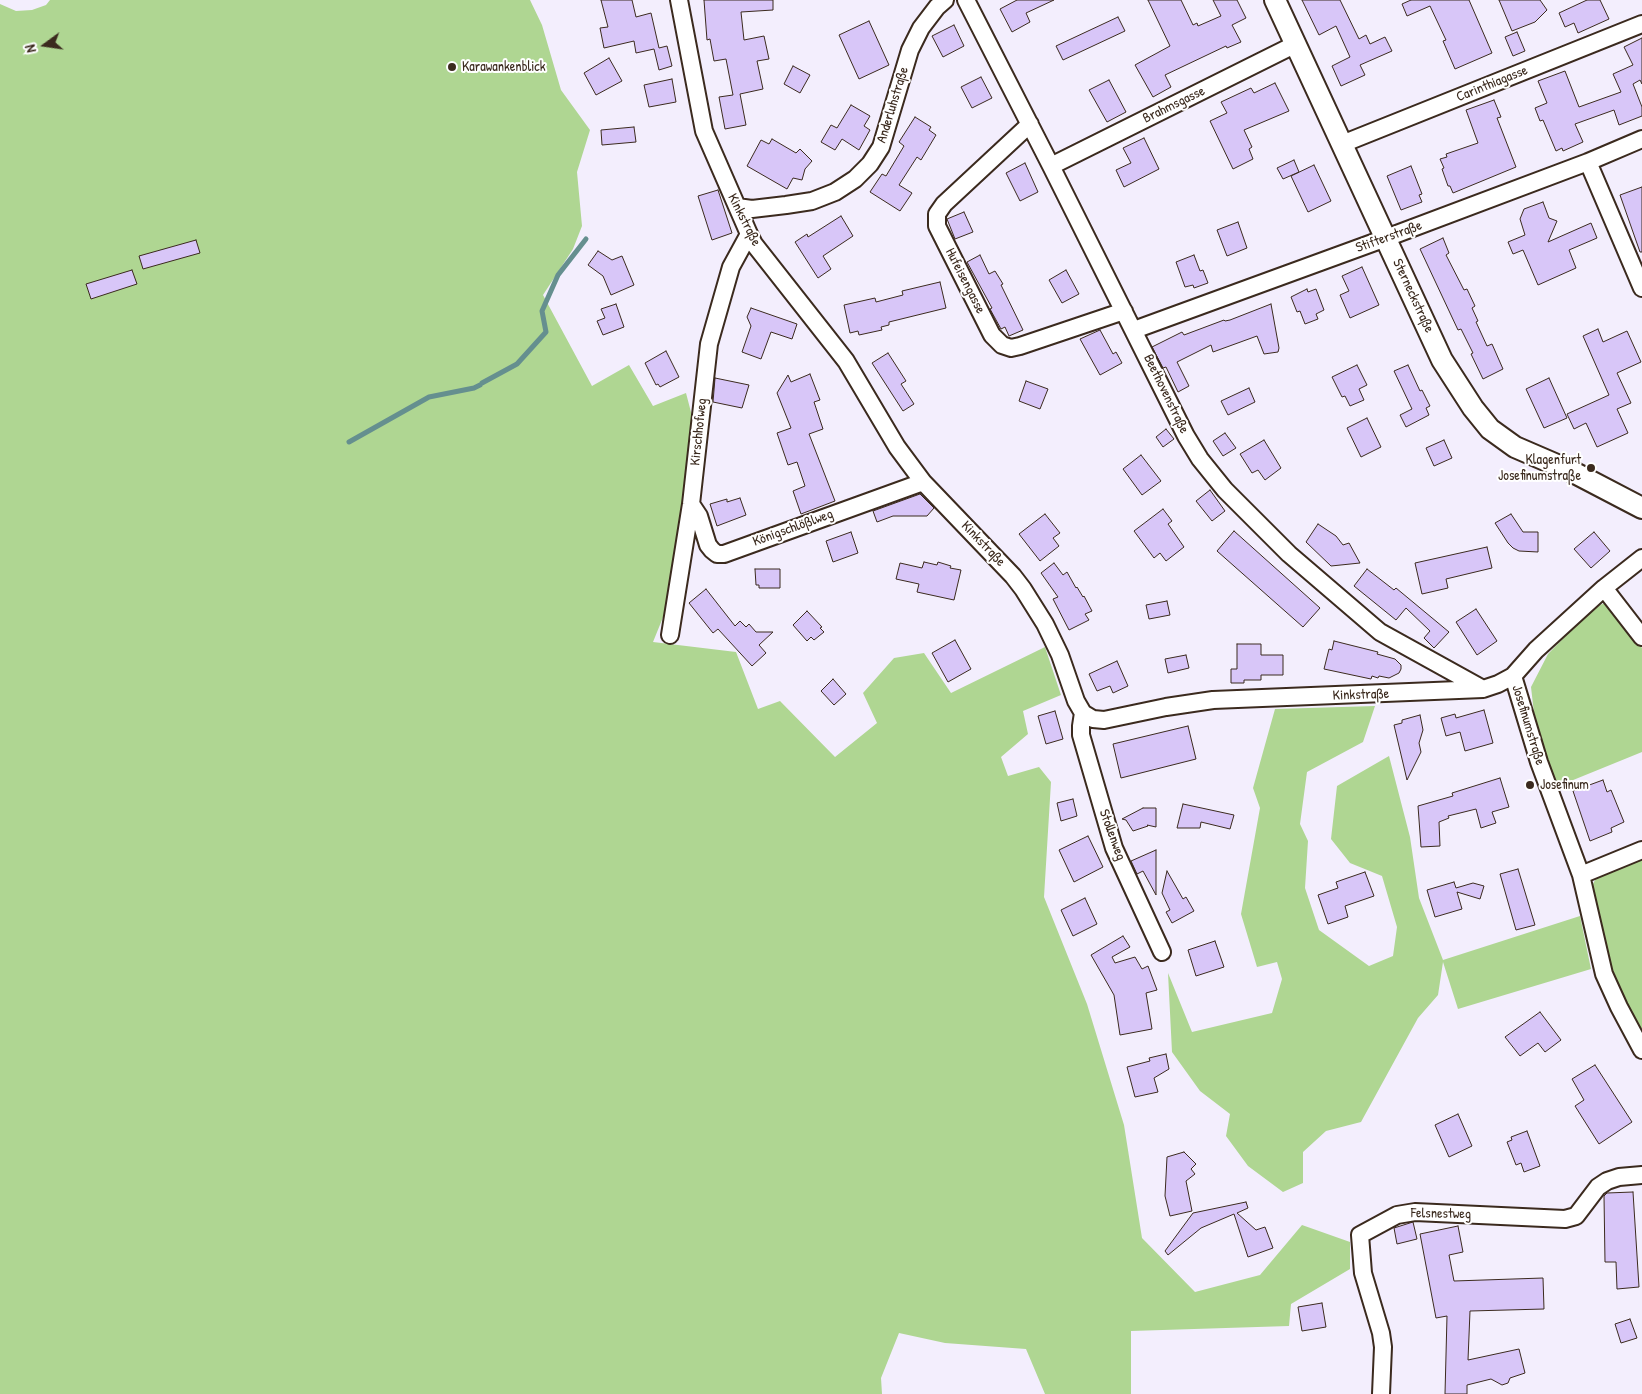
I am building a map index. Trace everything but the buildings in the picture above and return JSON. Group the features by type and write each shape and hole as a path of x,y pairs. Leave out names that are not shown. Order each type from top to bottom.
{"street":[{"name":"Kinkstraße","path":"679,0 704,131 754,244 846,360 897,448 923,482 1013,576 1023,589 1045,624 1060,655 1076,701 1083,713 1093,719 1104,720 1166,707 1213,700 1483,689 1513,676"},
{"name":"Anderluhstraße","path":"737,207 759,208 812,200 835,192 855,179 870,164 881,147 910,50 921,28 937,7 945,0"},
{"name":"Beethovenstraße","path":"966,0 1186,436 1200,459 1225,490 1289,554 1380,632 1393,641 1483,689"},
{"name":"Sterneckstraße","path":"1275,0 1442,360 1473,408 1490,429 1515,447 1573,472 1642,508"},
{"name":"Carinthiagasse","path":"1342,144 1642,24"},
{"name":"Brahmsgasse","path":"1051,166 1296,44"},
{"name":"Hufeisengasse","path":"1030,124 944,204 937,214 937,226 992,335 1002,345 1011,348 1020,346 1124,311"},
{"name":"Stifterstraße","path":"1134,330 1386,238 1588,162 1642,139"},
{"path":"1588,162 1642,288"},
{"name":"Kirschhofweg","path":"670,635 691,504 709,344 731,267 749,234"},
{"name":"Königschlößlweg","path":"691,504 699,516 708,545 717,554 724,554 923,482"},
{"name":"Josefinumstraße","path":"1642,558 1604,588 1536,650 1513,676 1539,762 1581,875 1604,974 1642,1050"},
{"path":"1604,588 1642,637"},
{"name":"Stollenweg","path":"1083,713 1081,735 1114,848 1162,952"},
{"path":"1581,875 1642,850"},
{"name":"Felsnestweg","path":"1381,1394 1383,1347 1381,1333 1363,1273 1360,1235 1397,1215 1415,1212 1565,1219 1576,1216 1598,1187 1607,1181 1619,1177 1642,1175"}],"green space":[{"path":"50,0 530,0 542,25 561,90 590,130 577,172 582,226 573,249 543,295 592,386 629,365 653,406 686,393 692,416 685,503 668,605 653,642 736,652 758,709 780,701 835,757 877,723 863,693 894,658 924,653 951,693 1045,647 1061,695 1023,711 1028,734 1001,757 1008,776 1039,767 1051,782 1044,897 1087,1004 1124,1125 1142,1238 1195,1292 1260,1275 1302,1225 1350,1242 1350,1269 1291,1304 1289,1326 1131,1331 1131,1394 1045,1394 1026,1349 945,1343 899,1333 881,1378 882,1394 0,1394 0,4 16,11 32,10 46,5"},
{"path":"1605,603 1642,648 1642,752 1556,787 1534,713 1531,687 1548,654 1585,616"},
{"path":"1375,706 1363,742 1307,772 1300,824 1308,841 1305,888 1319,930 1369,966 1393,956 1397,927 1382,876 1350,863 1331,839 1337,786 1389,756 1410,837 1419,898 1443,960 1580,916 1591,969 1458,1009 1443,962 1438,995 1418,1018 1361,1122 1326,1131 1303,1152 1303,1183 1283,1192 1248,1166 1226,1136 1230,1114 1200,1091 1172,1052 1168,973 1192,1032 1272,1013 1282,979 1277,962 1257,967 1241,914 1260,808 1253,788 1275,709"},
{"path":"1642,858 1642,1028 1640,1029 1614,980 1592,886 1597,876"}],"waterway":[{"path":"482,383 517,364 546,332 542,311 558,275 586,239"},
{"path":"349,442 429,397 474,388 480,385"}],"place":[{"name":"Karawankenblick","path":"452,67"},
{"name":"Klagenfurt Josefinumstraße","path":"1591,468"},
{"name":"Josefinum","path":"1530,785"}]}
